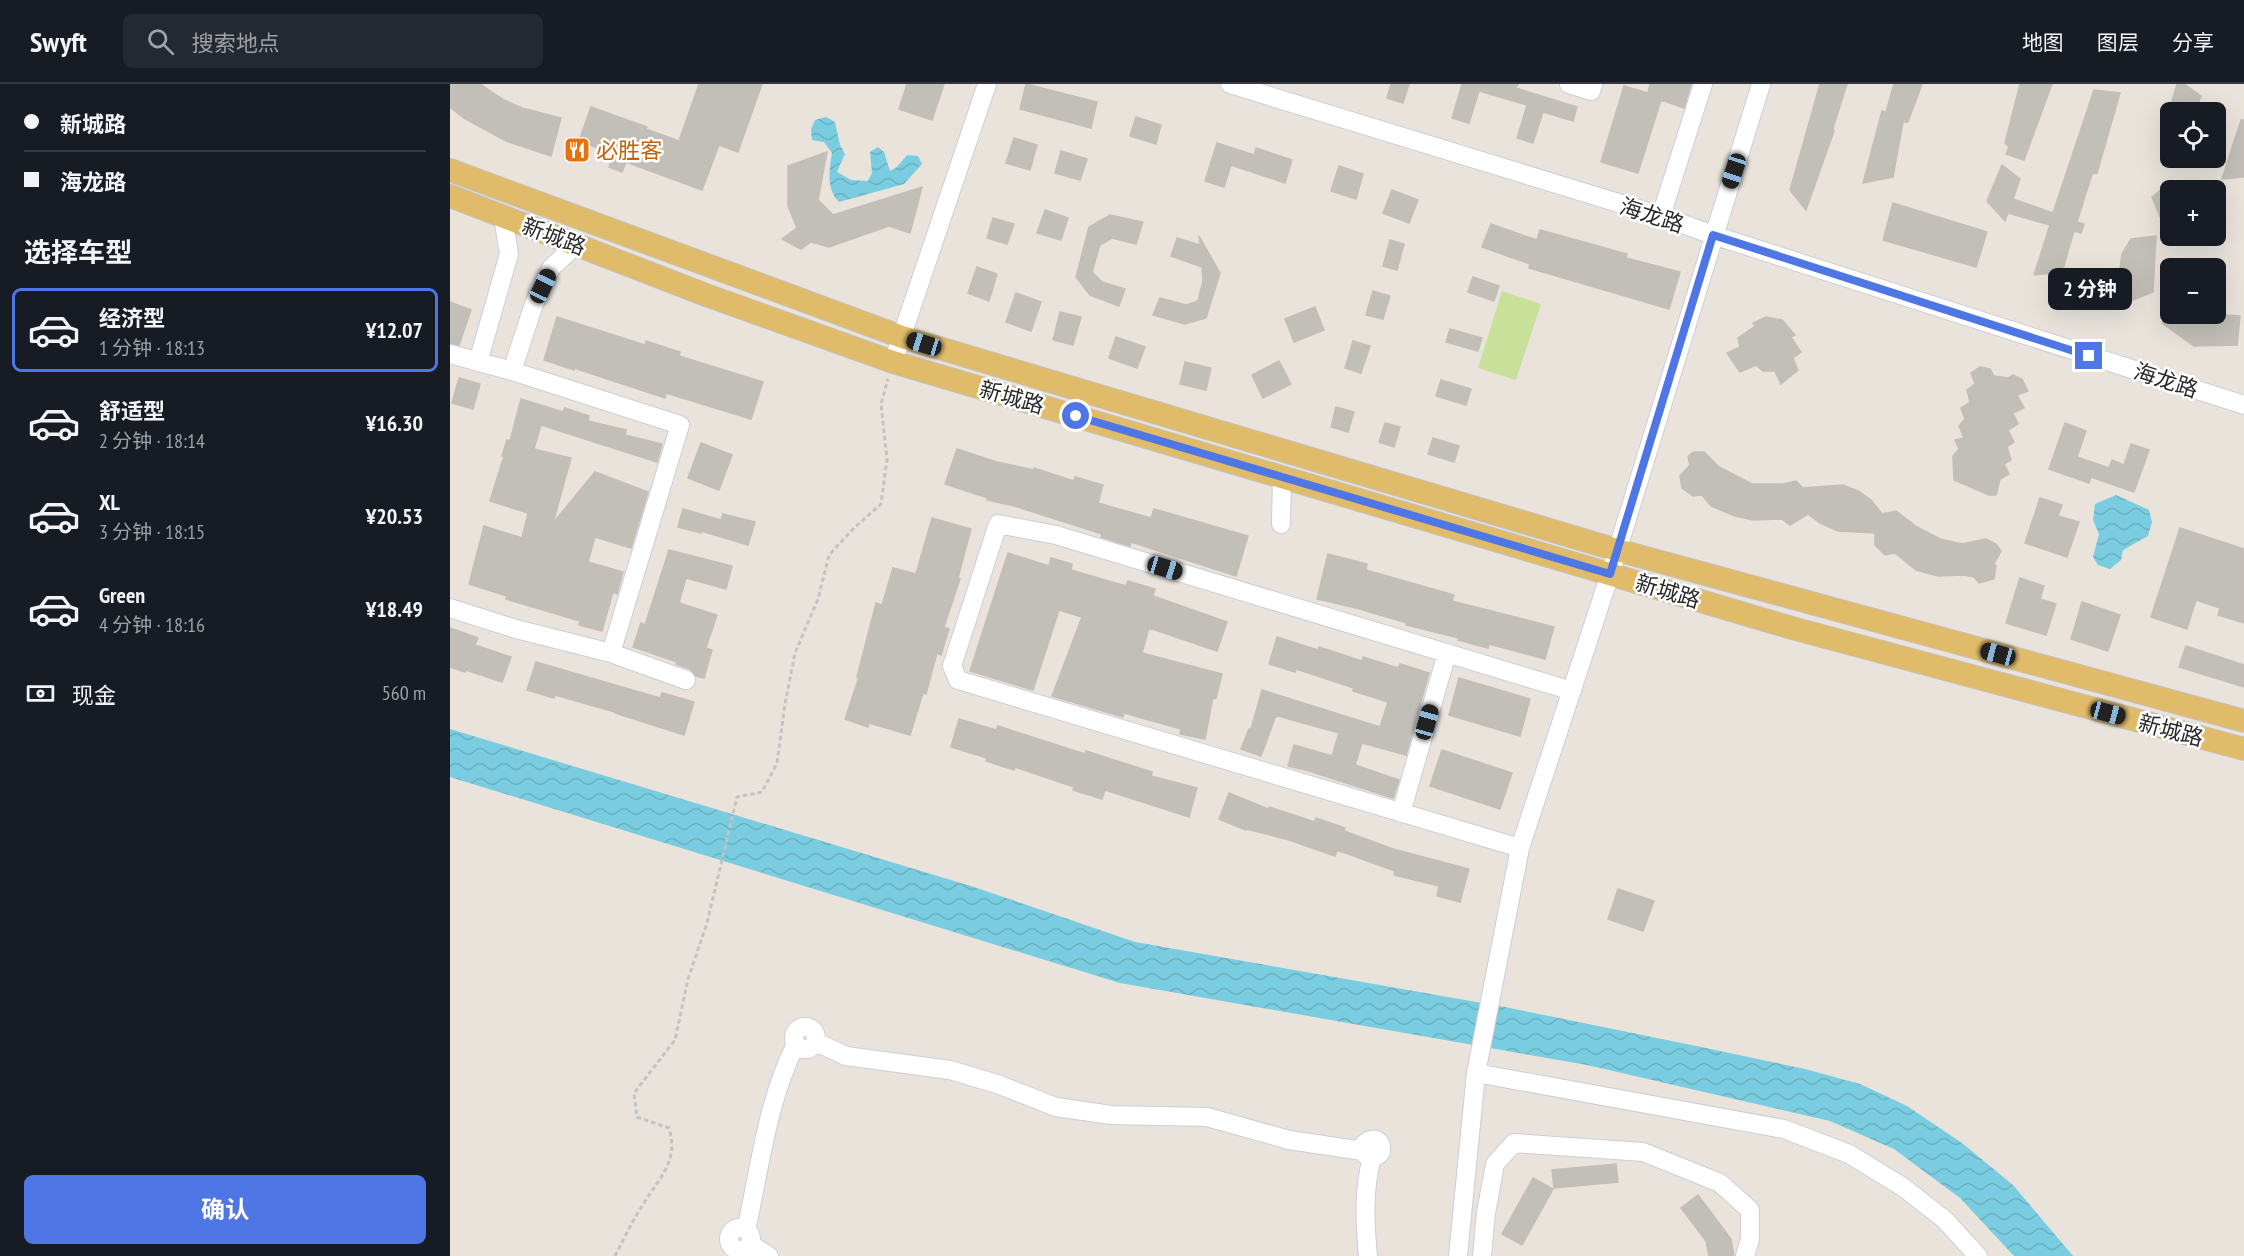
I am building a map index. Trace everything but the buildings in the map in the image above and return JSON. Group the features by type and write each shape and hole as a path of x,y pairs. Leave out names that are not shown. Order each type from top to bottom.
{"main road":[{"name":"新城路","path":"450,170 902,337 1617,550 2244,721"},
{"name":"新城路","path":"450,196 717,299 893,362 1791,628 2244,749"}],"street":[{"path":"893,362 987,84"},
{"name":"海龙路","path":"1230,84 1661,216 1713,235 2244,405"},
{"path":"1569,84 1591,91 1593,84"},
{"path":"1661,216 1703,84"},
{"path":"1458,1256 1476,1073 1520,848 1610,574 1760,84"},
{"path":"478,362 509,254 503,217"},
{"path":"512,371 534,304 551,268 576,245"},
{"path":"450,354 512,371 680,425 611,652"},
{"path":"1281,524 1282,477"},
{"path":"1520,848 958,680 952,666 998,524 1056,535 1572,691"},
{"path":"450,608 516,629 611,652 686,680"},
{"path":"1401,813 1447,653"},
{"path":"769,1256 740,1244 774,1102 789,1058 796,1044 807,1050 816,1042 846,1056 950,1070 997,1084 1056,1107 1111,1115 1207,1117 1289,1140 1367,1155 1368,1256"},
{"path":"1476,1073 1784,1129 1849,1154 1903,1187 1945,1220 1978,1256"},
{"path":"1482,1256 1486,1213 1495,1164 1514,1143 1643,1152 1720,1183 1750,1210 1750,1239 1745,1256"}],"path":[{"path":"615,1256 645,1202 660,1182 669,1162 674,1143 669,1128 637,1117 634,1093 675,1040 688,979 707,923 737,797 762,792 777,763 795,653 818,599 829,555 881,504 886,459 880,404 893,362"}],"green space":[{"path":"1502,291 1541,304 1516,380 1478,368"}],"water":[{"path":"826,117 835,122 840,145 845,154 837,172 851,180 868,181 872,173 870,152 878,147 884,152 890,171 897,167 907,155 918,156 922,164 904,184 839,202 830,185 832,153 824,142 812,140 811,129 815,120"},
{"path":"2116,495 2149,510 2152,522 2148,536 2123,550 2121,560 2110,569 2098,565 2093,557 2099,534 2093,520 2095,504"},
{"path":"450,729 974,887 1135,942 1505,1007 1805,1069 1860,1084 1907,1106 1962,1143 2013,1185 2073,1256 2014,1256 1960,1198 1894,1149 1830,1121 1587,1065 1120,983 450,777"}],"place":[{"name":"必胜客","path":"577,150"}],"route":[{"path":"1076,416 1610,574 1713,235 2089,356"}]}
